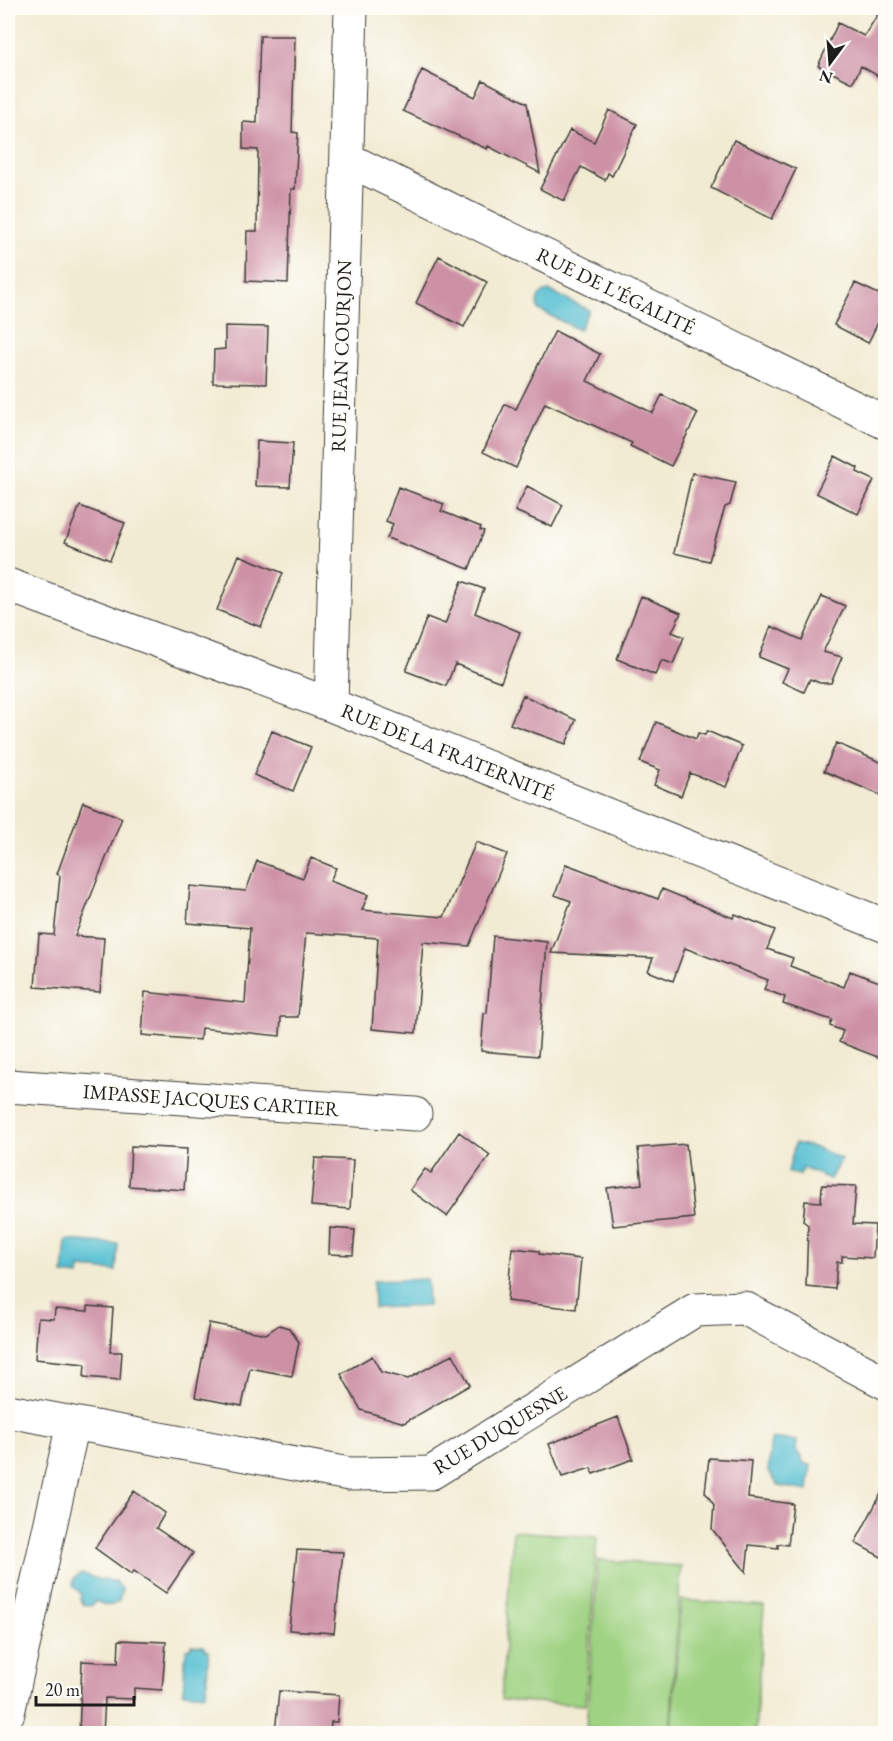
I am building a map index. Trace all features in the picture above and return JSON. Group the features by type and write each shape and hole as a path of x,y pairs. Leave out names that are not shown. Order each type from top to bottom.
{"street":[{"name":"RUE JEAN COURJON","path":"331,705 351,8"},
{"name":"RUE DE L'ÉGALITÉ","path":"347,159 885,423"},
{"name":"RUE DE LA FRATERNITÉ","path":"8,585 331,705 885,926"},
{"name":"IMPASSE JACQUES CARTIER","path":"8,1086 415,1114"},
{"name":"RUE DUQUESNE","path":"8,1411 349,1474 431,1473 695,1310 744,1308 885,1383"},
{"path":"8,1713 73,1424"}],"green space":[{"path":"513,1531 597,1537 585,1705 501,1700"},
{"path":"598,1560 681,1566 670,1733 586,1729"},
{"path":"681,1600 764,1606 755,1733 671,1733"}],"water":[{"path":"550,291 589,310 579,330 539,310 537,303 539,297"},
{"path":"795,1143 817,1148 841,1159 830,1179 803,1168 800,1175 788,1172"},
{"path":"66,1240 118,1244 116,1271 80,1268 79,1276 63,1274"},
{"path":"427,1279 428,1306 374,1308 373,1281"},
{"path":"771,1438 797,1441 796,1450 805,1464 811,1465 808,1491 779,1486 768,1472"},
{"path":"81,1573 100,1580 115,1581 122,1589 119,1601 110,1605 96,1601 91,1606 84,1605 80,1599 81,1594 73,1586 74,1578"},
{"path":"191,1645 204,1646 205,1650 209,1651 206,1694 183,1692 186,1649 190,1649"}],"building":[{"path":"882,8 885,8 885,80 861,66 853,83 818,66 838,23 864,36"},
{"path":"260,36 295,36 292,132 298,133 295,189 291,189 288,283 246,281 247,231 257,231 258,150 243,149 243,122 257,123"},
{"path":"422,70 475,97 483,80 527,103 540,173 488,146 487,149 403,111"},
{"path":"609,110 637,124 612,176 608,173 605,180 581,167 564,201 540,189 570,130 594,142"},
{"path":"734,140 796,169 772,219 711,188"},
{"path":"439,256 487,282 464,327 416,303"},
{"path":"855,283 885,297 885,308 868,343 834,325"},
{"path":"225,326 268,327 266,384 213,383 214,350 225,349"},
{"path":"555,331 600,354 587,381 653,413 662,395 698,413 671,466 630,446 632,443 545,403 516,468 483,452 505,404 516,409"},
{"path":"257,441 293,443 290,487 255,486"},
{"path":"835,456 858,468 857,472 874,480 858,514 816,493"},
{"path":"692,473 736,482 730,505 725,507 709,561 674,553"},
{"path":"527,486 563,505 552,527 515,511"},
{"path":"398,487 444,504 441,511 481,527 480,530 484,531 469,569 387,538 393,524 386,521"},
{"path":"80,506 125,523 110,560 65,542"},
{"path":"239,555 283,573 261,627 217,610"},
{"path":"462,581 484,589 475,613 520,632 501,682 455,664 446,686 406,671 427,617 445,624"},
{"path":"641,596 681,613 672,632 684,637 673,664 662,660 655,675 617,659"},
{"path":"822,596 845,606 823,652 842,657 831,683 820,683 810,679 804,692 782,682 788,669 759,657 771,626 802,640"},
{"path":"523,695 576,720 566,744 510,724"},
{"path":"656,722 696,739 698,733 705,735 707,731 742,746 726,787 690,773 681,796 654,785 660,770 640,762"},
{"path":"272,731 311,747 293,791 254,775"},
{"path":"836,743 885,764 885,797 824,771"},
{"path":"83,802 122,818 75,936 104,938 100,992 35,987 39,934 54,935 60,876 57,874"},
{"path":"476,842 507,854 469,946 423,942 416,1033 372,1029 378,938 306,933 298,1017 281,1017 280,1036 201,1028 200,1040 142,1035 145,992 245,1003 250,928 187,923 190,886 246,891 257,861 303,878 311,858 336,868 330,881 368,895 362,910 444,917"},
{"path":"566,864 658,899 662,889 733,918 735,914 775,930 767,949 793,958 790,966 844,987 850,971 885,984 885,1060 839,1042 843,1031 830,1026 832,1020 783,1004 785,997 764,989 768,980 685,948 673,981 648,971 653,958 551,953 571,901 555,895"},
{"path":"493,936 547,942 538,1056 481,1051 484,1013 487,1013"},
{"path":"459,1132 490,1155 447,1216 410,1190 425,1169 431,1173"},
{"path":"686,1144 694,1218 613,1226 607,1188 642,1184 638,1148"},
{"path":"131,1146 187,1149 184,1190 129,1186"},
{"path":"315,1158 353,1160 350,1209 311,1206"},
{"path":"822,1185 856,1186 853,1224 875,1225 873,1258 842,1256 842,1262 837,1262 835,1289 806,1286 808,1225 803,1221 805,1201 821,1202"},
{"path":"330,1228 355,1230 353,1255 329,1254"},
{"path":"512,1248 581,1259 576,1309 507,1301"},
{"path":"88,1306 113,1308 110,1352 122,1352 120,1380 84,1377 85,1364 35,1359 38,1318 54,1319 55,1309 88,1311"},
{"path":"209,1323 266,1334 279,1325 289,1328 299,1342 292,1376 250,1368 242,1406 195,1397"},
{"path":"453,1354 470,1385 404,1423 361,1410 341,1374 372,1356 381,1372 408,1379"},
{"path":"618,1417 633,1459 593,1474 591,1468 562,1477 549,1444"},
{"path":"709,1458 751,1461 748,1498 793,1504 788,1545 778,1544 778,1548 749,1545 746,1572 712,1529 714,1505 705,1492"},
{"path":"885,1486 885,1559 855,1543"},
{"path":"134,1491 165,1513 156,1528 193,1553 166,1593 134,1571 131,1574 95,1548"},
{"path":"297,1550 343,1552 334,1633 289,1630"},
{"path":"119,1640 166,1642 162,1690 134,1688 134,1699 105,1698 103,1734 79,1734 82,1661 118,1663"},
{"path":"279,1691 339,1695 337,1722 331,1722 330,1734 275,1734"}]}
